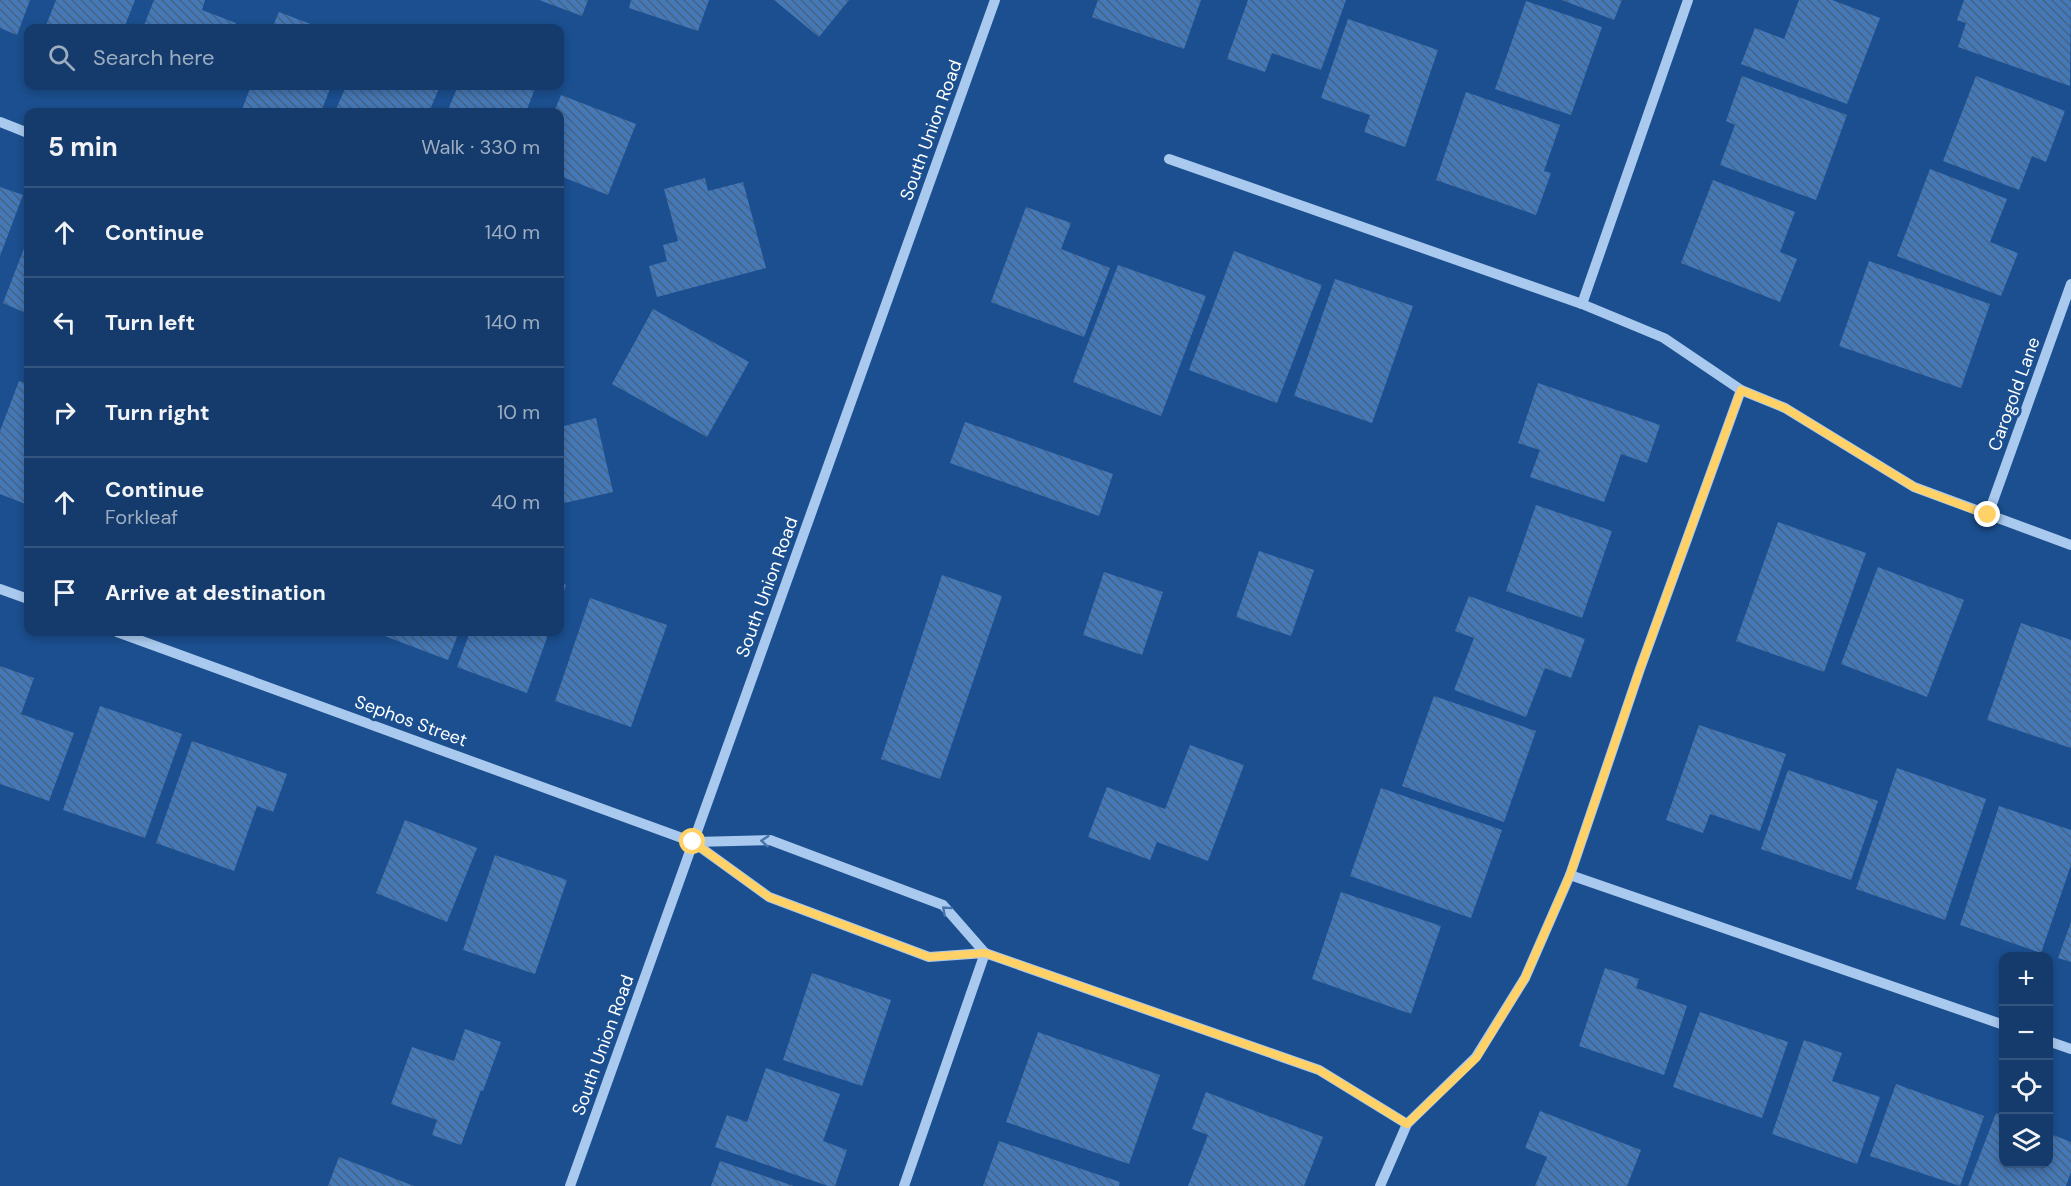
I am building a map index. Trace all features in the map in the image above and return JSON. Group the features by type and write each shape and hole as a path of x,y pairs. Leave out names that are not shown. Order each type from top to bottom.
{"street":[{"name":"South Union Road","path":"570,1186 995,0"},
{"path":"1582,304 1688,0"},
{"path":"0,122 24,131"},
{"path":"1169,159 1582,304 1664,338 1741,390 1785,408 1914,487 2071,545"},
{"name":"Carogold Lane","path":"1988,515 2071,284"},
{"path":"1380,1186 1407,1124 1476,1058 1525,978 1570,875 1640,669 1741,390"},
{"path":"0,589 24,598"},
{"name":"Sephos Street","path":"128,636 693,842"},
{"path":"693,842 770,840 943,905 985,953"},
{"path":"693,842 769,897 929,957 985,953 1319,1070 1407,1124"},
{"path":"1570,875 1999,1023"},
{"path":"904,1186 985,953"},
{"path":"2053,1042 2071,1049"}],"building":[{"path":"0,0 30,0 17,35 0,28"},
{"path":"56,0 135,0 126,24 47,24"},
{"path":"154,0 205,0 202,10 236,23 236,24 145,24"},
{"path":"539,0 588,0 582,16"},
{"path":"631,0 709,0 698,31 629,8"},
{"path":"774,0 849,0 819,37"},
{"path":"1098,0 1201,0 1184,49 1092,17"},
{"path":"1248,0 1346,0 1321,70 1272,53 1265,72 1227,59"},
{"path":"1562,0 1622,0 1614,20"},
{"path":"1799,0 1832,0 1880,18 1847,104 1741,64 1755,28 1784,39"},
{"path":"1964,0 2071,0 2070,86 1958,47 1966,23 1957,20"},
{"path":"1526,1 1602,27 1571,115 1495,89"},
{"path":"279,12 310,24 274,24"},
{"path":"1348,19 1438,50 1405,147 1364,132 1370,115 1321,98"},
{"path":"1742,76 1847,115 1816,200 1720,165 1735,125 1726,121"},
{"path":"1976,76 2065,111 2046,162 2032,156 2019,190 1943,161"},
{"path":"249,90 329,90 323,108 243,108"},
{"path":"344,90 438,90 431,108 337,108"},
{"path":"456,90 534,90 528,108 449,108"},
{"path":"1466,92 1560,125 1544,171 1551,173 1536,215 1436,180"},
{"path":"561,95 636,124 608,195 564,178 564,108 556,108"},
{"path":"1930,169 2007,199 1990,242 2018,253 2001,296 1897,256"},
{"path":"705,178 708,191 743,182 766,268 657,297 649,266 667,261 663,245 678,241 664,189"},
{"path":"1713,180 1795,212 1780,252 1797,259 1780,302 1681,263"},
{"path":"0,187 23,195 0,256"},
{"path":"1026,207 1071,223 1061,249 1110,268 1084,337 991,302"},
{"path":"24,248 24,312 3,303"},
{"path":"1234,251 1322,285 1277,403 1189,370"},
{"path":"1869,261 1990,304 1961,388 1839,346"},
{"path":"1118,265 1206,296 1161,416 1073,382"},
{"path":"1335,279 1413,306 1372,423 1294,396"},
{"path":"653,309 749,362 707,437 612,384"},
{"path":"19,381 24,383 24,503 0,494 0,431"},
{"path":"1538,383 1660,425 1647,463 1621,454 1604,502 1530,477 1540,450 1518,443"},
{"path":"596,418 613,492 564,503 564,426"},
{"path":"965,422 1113,474 1099,516 950,463"},
{"path":"1536,505 1612,531 1582,618 1506,591"},
{"path":"1778,522 1866,553 1824,672 1736,641"},
{"path":"1259,551 1314,570 1291,636 1236,617"},
{"path":"1878,567 1964,600 1927,697 1841,664"},
{"path":"1104,572 1163,592 1142,655 1083,635"},
{"path":"942,575 1002,596 940,779 881,759"},
{"path":"1469,596 1585,639 1571,678 1545,668 1526,717 1454,690 1474,638 1455,631"},
{"path":"590,598 667,625 631,727 555,701"},
{"path":"2021,623 2071,640 2071,748 1987,720"},
{"path":"385,636 457,636 448,660"},
{"path":"469,636 548,636 527,693 457,667"},
{"path":"0,666 34,678 21,714 74,733 49,801 0,784"},
{"path":"1434,696 1536,731 1504,822 1402,786"},
{"path":"100,706 182,734 145,838 63,810"},
{"path":"1699,725 1786,754 1760,831 1710,814 1703,833 1666,820"},
{"path":"192,741 287,774 273,812 257,806 234,871 156,843"},
{"path":"1190,745 1244,765 1208,861 1157,842 1150,860 1088,837 1107,787 1165,809"},
{"path":"1897,768 1986,799 1945,920 1856,889"},
{"path":"1788,770 1878,801 1851,880 1761,849"},
{"path":"1381,788 1502,830 1471,918 1350,876"},
{"path":"1999,806 2071,830 2071,865 2041,952 1960,925"},
{"path":"405,820 477,848 447,922 376,893"},
{"path":"495,855 567,880 535,974 463,950"},
{"path":"1341,892 1441,926 1411,1014 1312,979"},
{"path":"2071,922 2071,962 2058,958"},
{"path":"1605,968 1639,979 1636,988 1687,1006 1664,1075 1579,1046"},
{"path":"812,973 891,1000 862,1086 783,1060"},
{"path":"1700,1012 1788,1042 1762,1118 1673,1087"},
{"path":"465,1029 501,1042 461,1145 432,1135 437,1120 391,1104 412,1047 454,1061"},
{"path":"1038,1032 1160,1075 1129,1164 1006,1122"},
{"path":"1804,1040 1842,1053 1832,1081 1880,1097 1857,1164 1772,1134"},
{"path":"766,1068 840,1094 823,1141 847,1150 835,1186 828,1186 715,1147 727,1115 747,1122"},
{"path":"1896,1084 1984,1116 1960,1186 1870,1156"},
{"path":"1206,1092 1323,1137 1304,1186 1188,1186 1208,1135 1192,1129"},
{"path":"1540,1111 1641,1150 1627,1186 1535,1186 1547,1157 1525,1148"},
{"path":"1996,1113 1999,1114 1999,1168 2053,1168 2053,1135 2071,1142 2071,1172 2066,1186 1968,1186"},
{"path":"999,1141 1120,1182 1119,1186 983,1186"},
{"path":"339,1157 414,1186 328,1186"},
{"path":"720,1161 794,1186 711,1186"}],"route":[{"path":"693,842 769,897 929,957 985,953 1319,1070 1407,1124 1476,1058 1525,978 1570,875 1640,669 1741,390 1785,408 1914,487 1988,515"}]}
